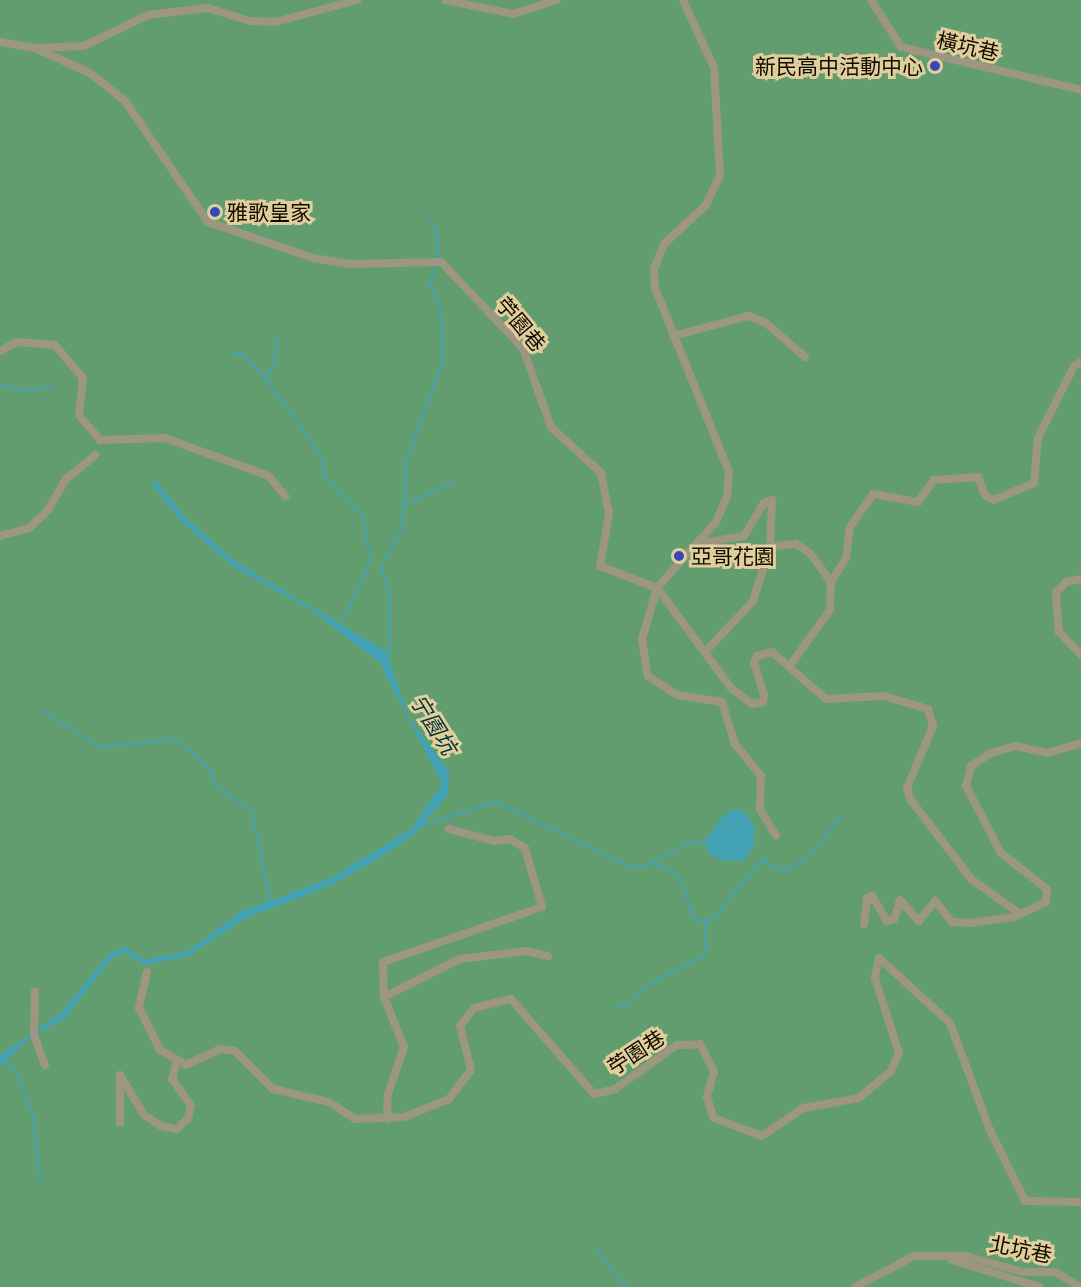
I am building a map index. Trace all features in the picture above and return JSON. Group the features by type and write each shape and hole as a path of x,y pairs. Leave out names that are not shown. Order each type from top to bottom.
{"street":[{"path":"0,42 35,48 84,46 148,15 208,8 250,21 274,22 357,0"},
{"path":"446,0 513,14 557,0"},
{"path":"682,0 714,68 720,175 706,204 664,244 654,269 658,303 674,336 729,472 724,508 700,543 657,588 642,639 648,676 677,695 722,702 735,744 761,776 760,809 776,836"},
{"name":"橫坑巷","path":"871,0 901,47 1081,90"},
{"name":"苧園巷","path":"35,48 90,73 125,101 208,222 313,258 351,264 431,259 441,262 523,348 551,426 602,473 609,513 600,566 657,588"},
{"path":"674,336 748,316 766,323 806,357"},
{"path":"0,351 25,341 55,345 83,378 79,415 100,440 165,438 269,476 285,496"},
{"path":"789,667 830,610 831,582 846,558 850,527 873,494 918,502 934,480 978,477 985,495 994,500 1034,483 1038,438 1074,366 1081,362"},
{"path":"0,536 29,528 48,510 66,479 96,455"},
{"path":"700,543 744,536 764,503 772,500 770,547 753,602 707,650"},
{"path":"770,547 796,544 810,553 831,582"},
{"path":"1081,579 1066,582 1056,593 1059,632 1081,655"},
{"path":"657,588 707,650 731,688 752,704 763,702 764,695 754,662 757,656 772,652 826,699 884,696 928,709 933,726 907,788 910,799 972,880 1019,913"},
{"path":"864,924 867,898 872,896 887,921 894,919 897,902 903,900 919,921 935,901 952,922 1019,913 1046,902 1047,889 1001,853 966,786 971,766 1015,746 1047,753 1081,743"},
{"path":"387,1119 388,1094 404,1047 384,997 383,962 542,907 525,848 510,839 494,841 449,829"},
{"path":"384,997 460,959 525,951 548,956"},
{"name":"苧園巷","path":"177,1060 186,1065 220,1049 235,1051 273,1089 329,1102 355,1119 387,1119 449,1099 471,1070 460,1026 474,1008 511,999 594,1094 615,1089 678,1045 700,1044 714,1072 707,1097 714,1118 762,1136 803,1108 860,1098 891,1071 899,1053 875,978 879,958 950,1023 989,1128 1024,1201 1081,1202"},
{"path":"120,1123 115,1080 120,1075 144,1115 161,1126 177,1129 188,1118 191,1105 172,1079 177,1060 160,1050 138,1008 147,972"},
{"path":"35,991 34,1035 45,1065"},
{"name":"北坑巷","path":"855,1287 914,1256 952,1260 1039,1287"},
{"name":"北坑巷","path":"952,1260 966,1256 1023,1272 1055,1272 1080,1287"}],"green space":[{"path":"0,0 1081,0 1081,1287 0,1287"}],"water":[{"path":"156,481 186,518 236,562 386,651 410,719 449,771 448,795 414,834 384,855 334,884 244,919 188,956 144,965 126,953 112,958 65,1018 29,1038 0,1066 0,1055 61,1013 110,953 126,947 144,960 188,951 242,911 331,878 412,828 442,784 380,663 310,609 234,567 181,521 151,483"},
{"path":"736,809 745,812 755,827 753,847 744,861 726,861 709,854 704,842 724,815"}],"waterway":[{"name":"宁園坑","path":"430,218 437,232 437,259"},
{"name":"宁園坑","path":"389,662 389,592 381,568 402,529 407,461 443,359 441,309 430,283 436,264"},
{"path":"266,379 276,358 277,334"},
{"path":"231,353 240,353 266,379 322,456 325,477 363,516 370,560 342,625"},
{"path":"0,385 28,392 52,385"},
{"path":"403,505 453,483"},
{"path":"44,711 100,747 175,739 196,755 211,770 215,785 252,811 271,904"},
{"path":"420,826 496,802 632,868 653,863 678,875 696,921 713,919 762,860 783,871 810,857 841,816"},
{"path":"654,862 684,844 705,842"},
{"path":"614,1006 630,1004 648,985 706,954 705,920"},
{"path":"4,1061 17,1074 33,1116 40,1181"},
{"path":"596,1250 627,1287"}],"place":[{"name":"新民高中活動中心","path":"935,66"},
{"name":"雅歌皇家","path":"215,212"},
{"name":"亞哥花園","path":"679,556"}]}
